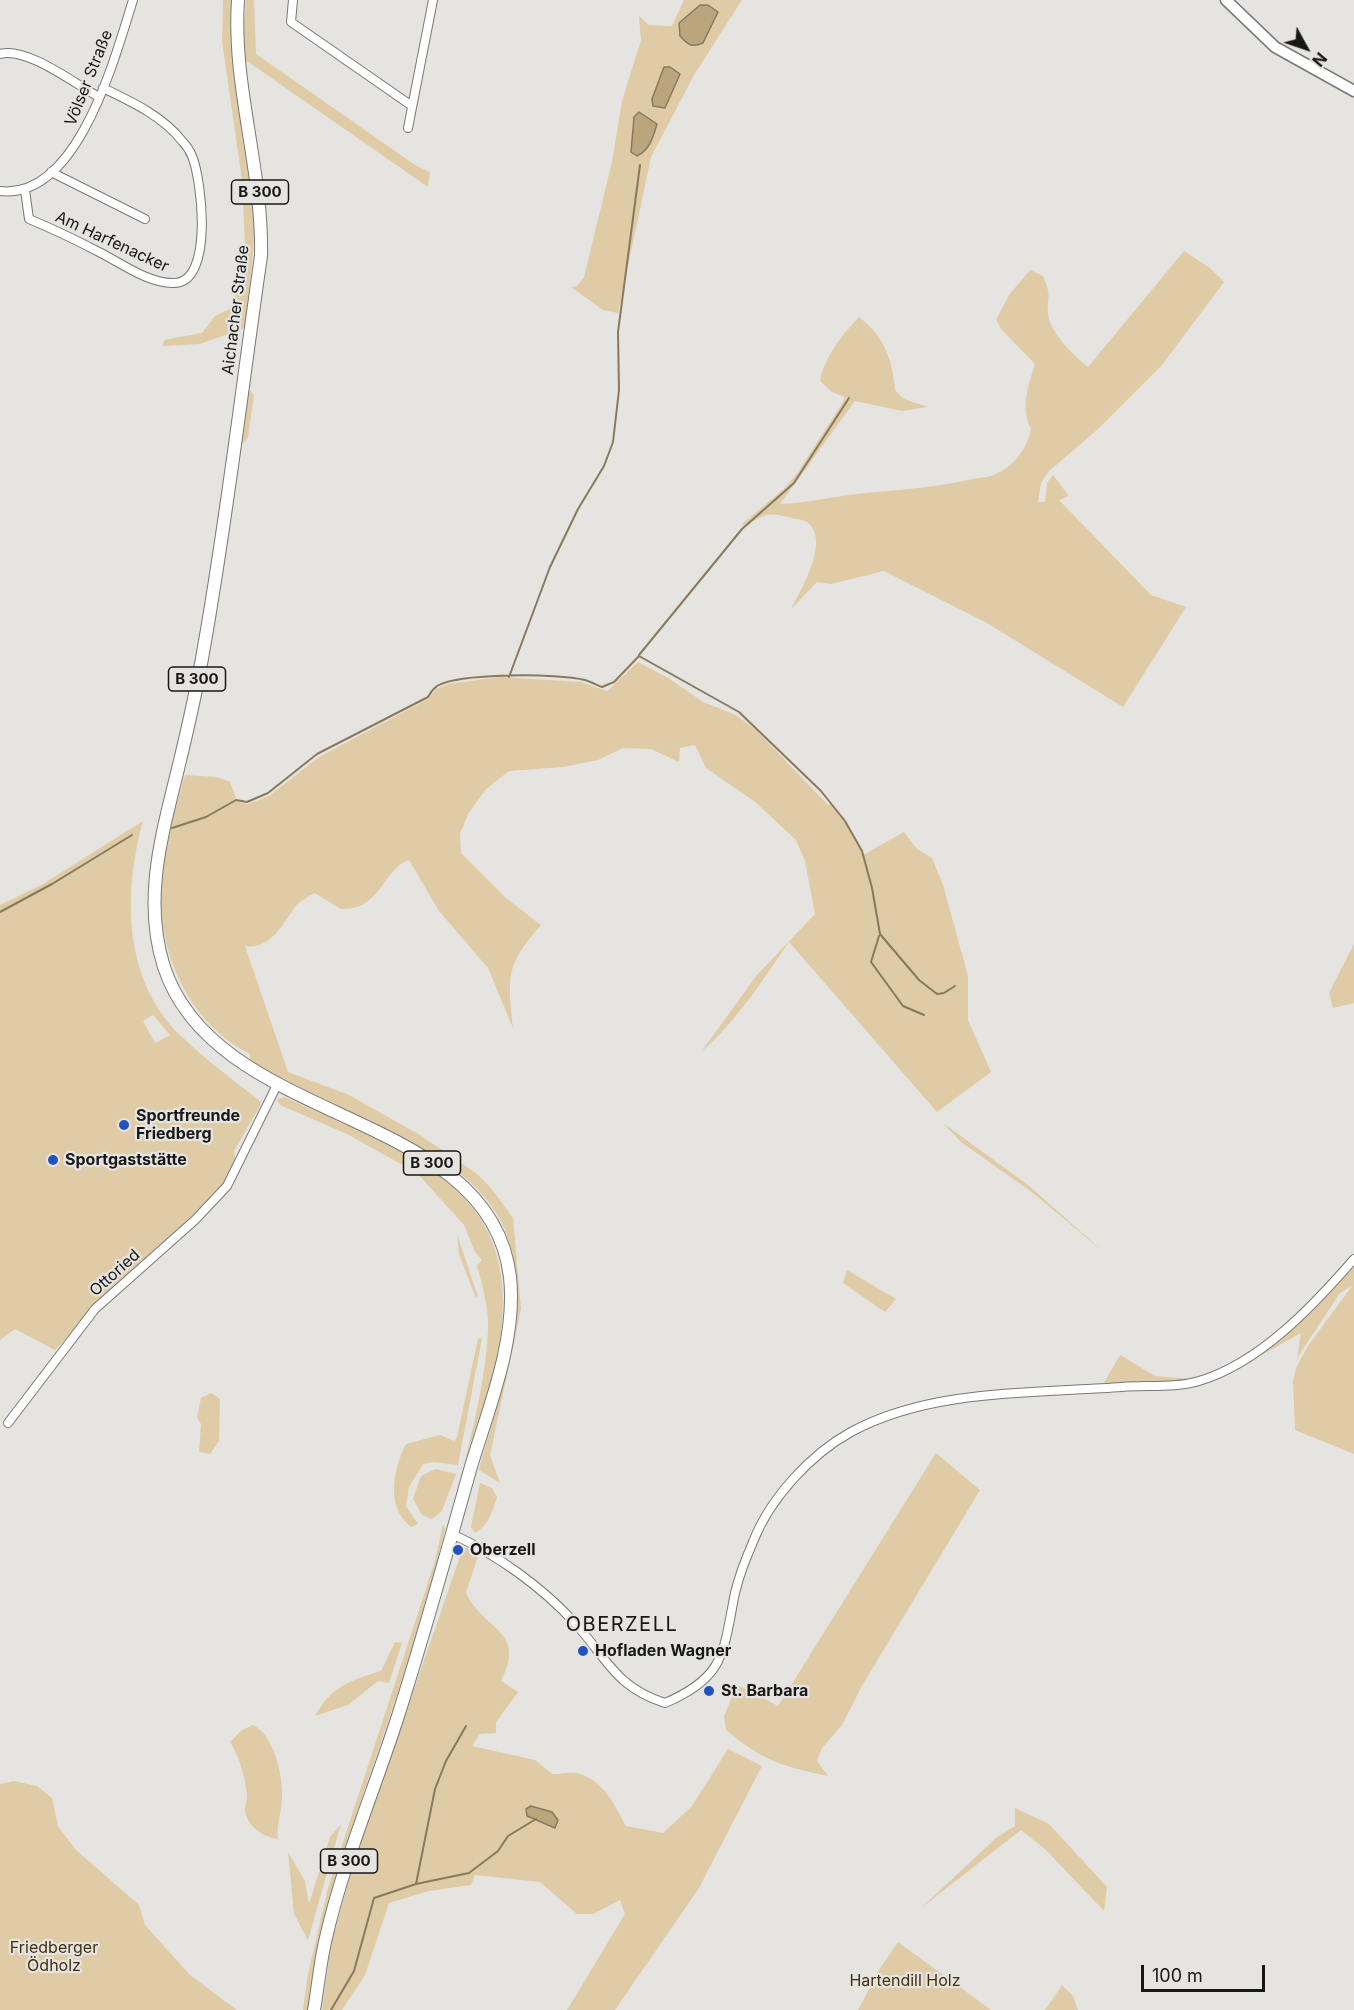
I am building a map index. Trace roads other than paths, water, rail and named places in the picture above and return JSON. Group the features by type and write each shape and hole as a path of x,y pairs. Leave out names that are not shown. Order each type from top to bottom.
{"main road":[{"name":"Aichacher Straße","path":"238,0 236,32 241,80 260,193 261,256 204,651 160,840 153,886 155,934 166,972 196,1023 227,1052 277,1085"},
{"path":"1226,0 1275,46 1354,91"},
{"name":"B 300","path":"277,1085 375,1131 451,1176 479,1204 502,1244 509,1275 511,1307 505,1345 452,1534 398,1715 337,1896 324,1945 314,2010"}],"street":[{"name":"Völser Straße","path":"25,190 51,172 76,144 103,88 133,0"},
{"path":"293,0 291,22 412,106"},
{"path":"408,128 433,0"},
{"path":"0,54 9,52 24,54 99,97"},
{"name":"Am Harfenacker","path":"25,190 29,219 145,276 171,284 179,283 190,276 200,255 201,237 199,186 192,156 181,139 163,123 138,105 103,88"},
{"path":"51,172 145,219"},
{"path":"0,191 25,190"},
{"name":"Ottoried","path":"8,1423 95,1309 216,1200 227,1186 246,1151 277,1085"},
{"path":"452,1534 477,1546 541,1592 575,1623 621,1681 635,1691 665,1703 696,1688 718,1663 727,1641 735,1590 754,1539 787,1487 826,1448 866,1424 890,1414 943,1401 1197,1382 1247,1356 1290,1326 1313,1305 1354,1259"}],"waterway":[{"path":"509,677 550,567 578,509 604,466 613,442 619,390 618,332 640,165"},
{"path":"639,655 742,529 794,483 849,398"},
{"path":"172,828 206,817 236,800 247,802 268,793 317,754 428,697 437,686 466,679 532,675 585,680 602,687 614,682 639,656 739,712 821,791 845,821 862,851 872,888 880,934 919,980 937,994 944,993 955,986"},
{"path":"0,912 52,884 132,835"},
{"path":"879,936 871,962 903,1006 924,1015"},
{"path":"331,2010 354,1971 374,1898 416,1884 435,1789 446,1761 466,1726"},
{"path":"416,1884 469,1873 498,1851 508,1836 536,1819"}],"place":[{"name":"Sportfreunde Friedberg","path":"124,1125"},
{"name":"Sportgaststätte","path":"53,1160"},
{"name":"Oberzell","path":"458,1550"},
{"name":"Hofladen Wagner","path":"583,1651"},
{"name":"St. Barbara","path":"709,1691"}],"district":[{"name":"OBERZELL","path":"622,1625"}],"park label":[{"name":"Friedberger Ödholz","path":"54,1957"},
{"name":"Hartendill Holz","path":"905,1981"}]}
